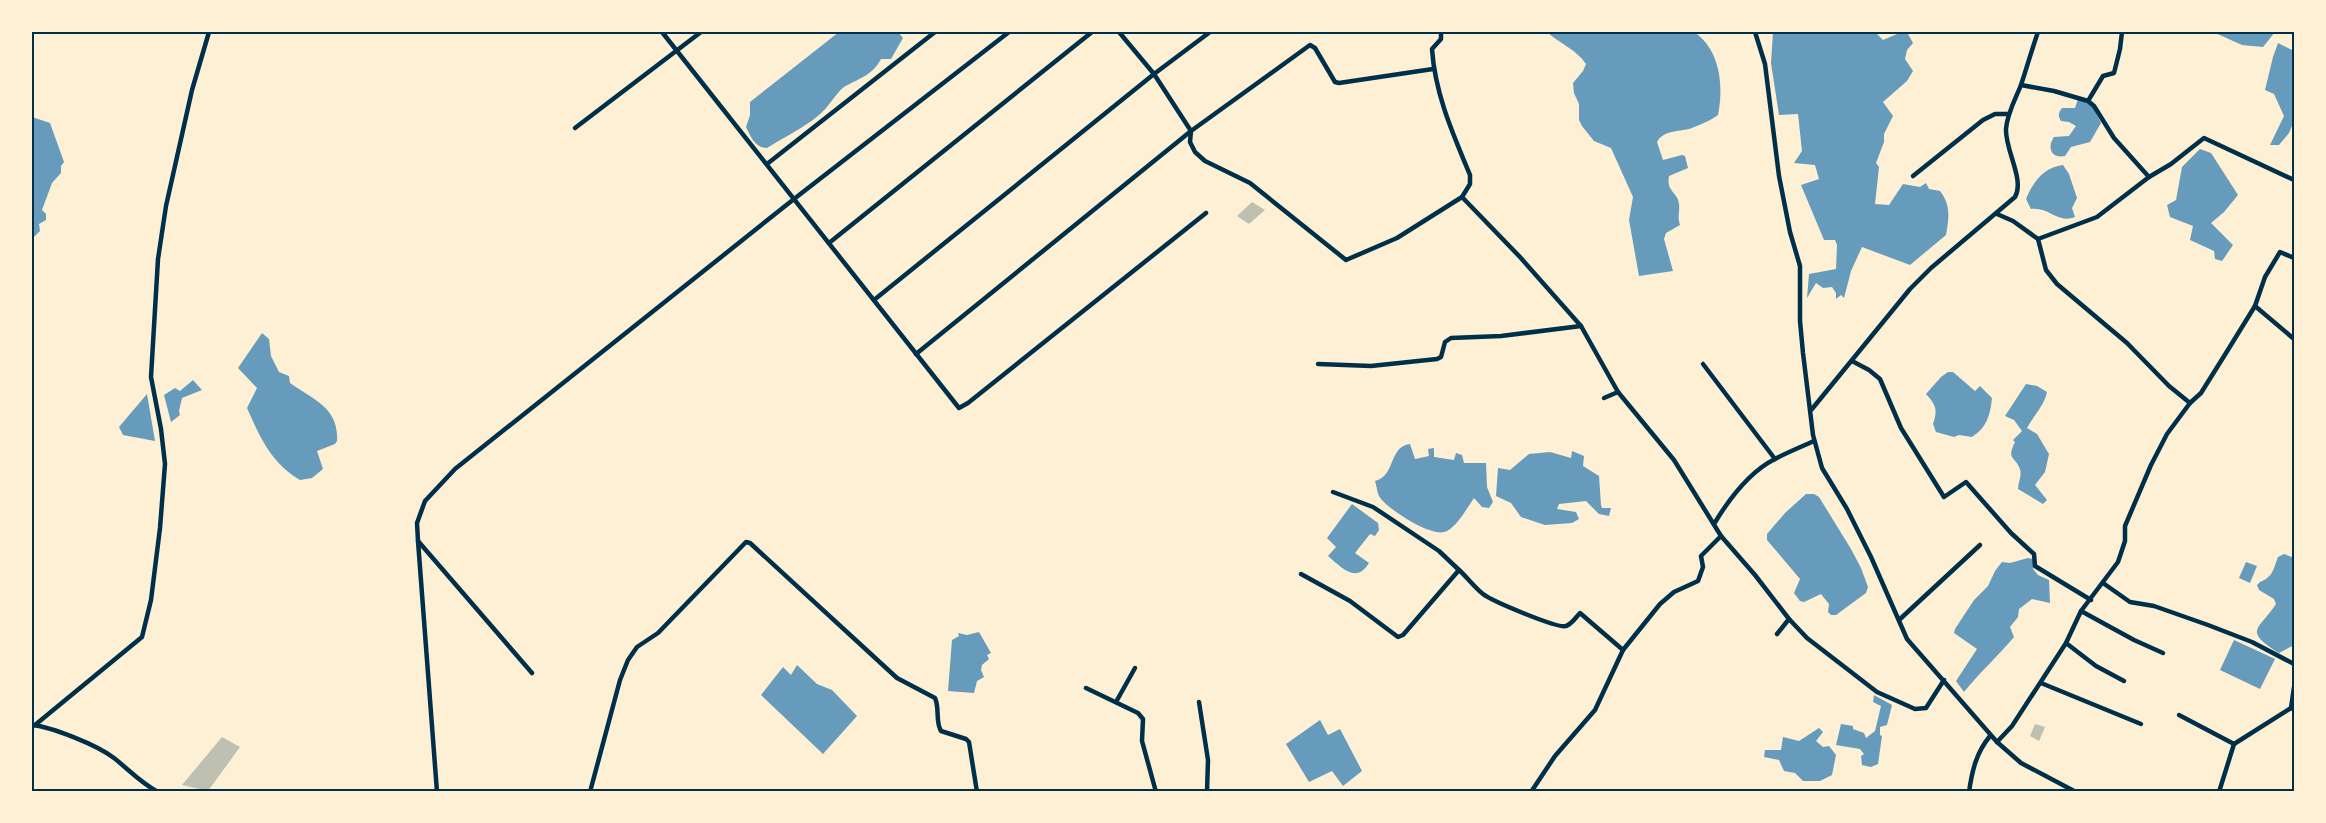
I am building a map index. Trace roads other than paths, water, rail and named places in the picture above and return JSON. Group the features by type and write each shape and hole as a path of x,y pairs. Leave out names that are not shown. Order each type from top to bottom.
{"street":[{"path":"33,725 142,637 151,600 165,464 151,377 158,259 166,206 189,101 209,32"},
{"path":"662,32 958,408 1206,213"},
{"path":"575,128 701,32"},
{"path":"767,164 935,32"},
{"path":"438,792 417,523 425,501 454,469 1009,32"},
{"path":"829,243 1092,32"},
{"path":"1119,32 1154,74 1191,131 1190,142 1195,152 1205,161 1250,183 1346,260 1397,238 1462,196 1470,184 1470,175 1447,118 1433,69 1432,49 1441,39 1441,32"},
{"path":"874,300 1154,74 1210,32"},
{"path":"1755,32 1765,64 1779,176 1790,232 1800,266 1800,321 1814,441 1822,468 1847,509 1907,639 1990,736 2021,764 2076,792"},
{"path":"1811,409 1910,289 2018,193 2018,180 2007,145 2006,130 2009,114 2038,32"},
{"path":"2088,101 2103,76 2114,73 2122,32"},
{"path":"916,354 1191,131 1310,45 1315,48 1335,82 1339,83 1433,69"},
{"path":"2020,85 2054,91 2088,101 2094,106 2114,138 2149,177"},
{"path":"1913,176 1983,120 1995,114 2009,114"},
{"path":"2038,239 2097,217 2149,177 2171,165 2204,138 2295,180"},
{"path":"1462,196 1520,256 1581,326 1618,392 1674,460 1720,536 1807,638 1877,692 1915,709 1926,708 1944,681"},
{"path":"1997,214 2013,221 2038,239 2046,270 2057,284 2127,343 2169,386 2190,403"},
{"path":"1997,742 2012,726 2041,683 2066,643 2082,610 2118,562 2125,541 2125,526 2167,434 2190,403 2201,393 2255,306 2265,277 2280,252 2295,258"},
{"path":"2255,306 2295,339"},
{"path":"1318,364 1371,366 1437,359 1442,355 1445,342 1451,338 1501,336 1581,326"},
{"path":"1852,361 1880,379 1901,428 1944,497 1966,482 2011,533 2034,554 2035,566 2091,600"},
{"path":"1703,364 1775,459"},
{"path":"1604,398 1618,392"},
{"path":"1714,524 1728,501 1761,468 1814,441"},
{"path":"1333,492 1373,507 1439,551 1482,593 1500,604 1564,627 1580,613 1623,650"},
{"path":"1531,792 1555,756 1595,710 1623,650 1660,604 1674,592 1698,581 1703,567 1701,555 1720,536"},
{"path":"418,541 532,673"},
{"path":"590,792 620,680 628,660 637,647 658,633 746,542 750,543 897,678 936,698 938,726 941,731 969,742 977,792"},
{"path":"1899,620 1980,545"},
{"path":"1301,574 1350,601 1398,637 1403,635 1460,570"},
{"path":"2103,583 2130,602 2154,606 2208,625 2252,642 2295,664"},
{"path":"2082,610 2134,640 2163,653"},
{"path":"1777,634 1789,619"},
{"path":"2066,643 2096,666 2124,681"},
{"path":"1116,702 1135,668"},
{"path":"2041,683 2141,724"},
{"path":"2219,792 2234,744 2293,708 2295,687"},
{"path":"1086,688 1138,713 1143,719 1142,741 1156,792"},
{"path":"1199,702 1208,760 1208,792"},
{"path":"2179,715 2234,744"},
{"path":"33,725 94,746 112,756 158,792"},
{"path":"1969,792 1974,766 1981,747 1990,736"}],"water":[{"path":"839,32 898,32 903,38 891,59 881,59 869,73 844,87 813,120 767,148 759,146 746,127 750,115 750,102"},
{"path":"1547,32 1694,32 1710,48 1720,80 1718,115 1692,128 1668,133 1657,142 1663,160 1682,155 1685,156 1688,168 1669,176 1669,185 1678,200 1680,225 1666,233 1664,239 1673,271 1639,276 1629,220 1633,197 1611,148 1594,141 1579,120 1579,104 1573,83 1586,64 1578,55"},
{"path":"1773,32 1875,32 1883,40 1902,32 1908,34 1913,43 1907,50 1905,59 1913,71 1907,81 1883,102 1893,116 1884,134 1884,142 1876,163 1879,167 1875,204 1889,205 1903,184 1920,187 1926,183 1929,189 1940,191 1946,201 1948,217 1946,235 1910,265 1862,247 1851,271 1844,298 1841,295 1836,299 1836,293 1832,287 1823,288 1816,283 1807,298 1809,274 1836,269 1837,245 1835,240 1824,240 1801,185 1819,179 1815,165 1794,163 1802,151 1798,114 1779,115 1771,63"},
{"path":"2213,32 2275,32 2263,47 2242,45"},
{"path":"2278,43 2294,51 2294,121 2289,133 2279,145 2270,145 2284,116 2274,94 2265,90"},
{"path":"2078,99 2092,105 2101,123 2090,142 2071,147 2065,156 2056,156 2051,148 2054,137 2069,136 2076,126 2061,121 2059,113 2062,108 2075,108"},
{"path":"32,117 50,123 64,162 61,166 61,173 52,183 42,210 46,214 46,220 39,224 40,231 32,239"},
{"path":"2200,149 2211,153 2238,195 2211,223 2233,245 2222,261 2215,259 2214,251 2190,240 2193,226 2170,217 2167,205 2176,200 2182,167"},
{"path":"2063,165 2069,174 2077,198 2072,208 2075,217 2063,218 2043,210 2031,209 2026,199 2036,181 2050,169"},
{"path":"262,333 269,339 271,356 279,372 289,376 290,383 316,400 334,420 337,441 317,451 323,469 312,478 300,480 281,466 262,439 247,408 257,388 238,368"},
{"path":"1948,372 1953,372 1975,391 1980,386 1992,398 1987,420 1972,437 1959,435 1954,437 1936,432 1933,424 1935,408 1926,394"},
{"path":"193,380 202,390 182,398 180,415 171,422 164,395 175,388 180,391"},
{"path":"2026,384 2037,386 2047,392 2027,428 2037,434 2049,454 2045,472 2035,485 2047,500 2043,504 2018,489 2020,469 2011,452 2015,442 2013,440 2022,431 2014,420 2005,416"},
{"path":"147,394 155,441 123,435 119,427"},
{"path":"1410,444 1415,459 1429,456 1428,449 1434,448 1434,457 1454,460 1456,453 1462,455 1464,463 1486,463 1487,487 1493,502 1489,508 1482,507 1474,498 1455,525 1441,532 1432,531 1412,522 1386,504 1379,495 1375,481 1386,474 1398,450"},
{"path":"1572,451 1584,456 1583,466 1599,476 1601,505 1602,508 1611,508 1609,516 1599,514 1586,501 1559,504 1557,509 1576,512 1579,519 1572,523 1545,525 1521,517 1511,503 1496,496 1498,468 1510,470 1529,454 1550,452 1571,458"},
{"path":"1806,494 1819,497 1851,549 1868,587 1866,593 1836,615 1828,612 1829,604 1821,594 1804,602 1800,601 1794,593 1800,579 1767,540 1767,534"},
{"path":"1352,504 1378,523 1379,530 1375,536 1370,534 1355,553 1369,563 1364,569 1354,573 1344,569 1328,556 1336,547 1327,538"},
{"path":"2284,554 2294,558 2294,645 2279,653 2257,635 2260,625 2276,604 2274,599 2259,590 2257,585 2270,575 2278,557"},
{"path":"2028,558 2033,559 2033,569 2038,575 2049,580 2050,603 2032,599 2019,609 2018,617 2010,627 2014,637 1964,692 1956,681 1977,649 1954,633 1955,629 1974,600 1988,586 2002,562 2010,563"},
{"path":"2246,562 2257,566 2250,583 2239,578"},
{"path":"979,632 991,653 987,655 989,659 982,665 981,670 984,677 977,681 974,693 948,691 952,640 959,636 958,633 967,635"},
{"path":"2234,640 2275,659 2260,689 2220,670"},
{"path":"797,665 817,684 832,690 857,716 823,754 761,695 783,667 791,675"},
{"path":"1874,695 1892,705 1887,725 1880,727 1882,736 1878,764 1871,767 1862,765 1861,756 1864,754 1860,749 1836,745 1841,724 1853,726 1853,729 1864,733 1866,738 1875,731 1881,706 1873,702"},
{"path":"1320,720 1328,735 1340,729 1362,771 1343,786 1332,771 1309,782 1286,744"},
{"path":"1819,728 1823,732 1816,741 1823,747 1829,746 1836,755 1832,775 1820,781 1803,781 1795,773 1784,771 1779,760 1764,757 1765,750 1781,750 1783,737 1799,741"}]}
